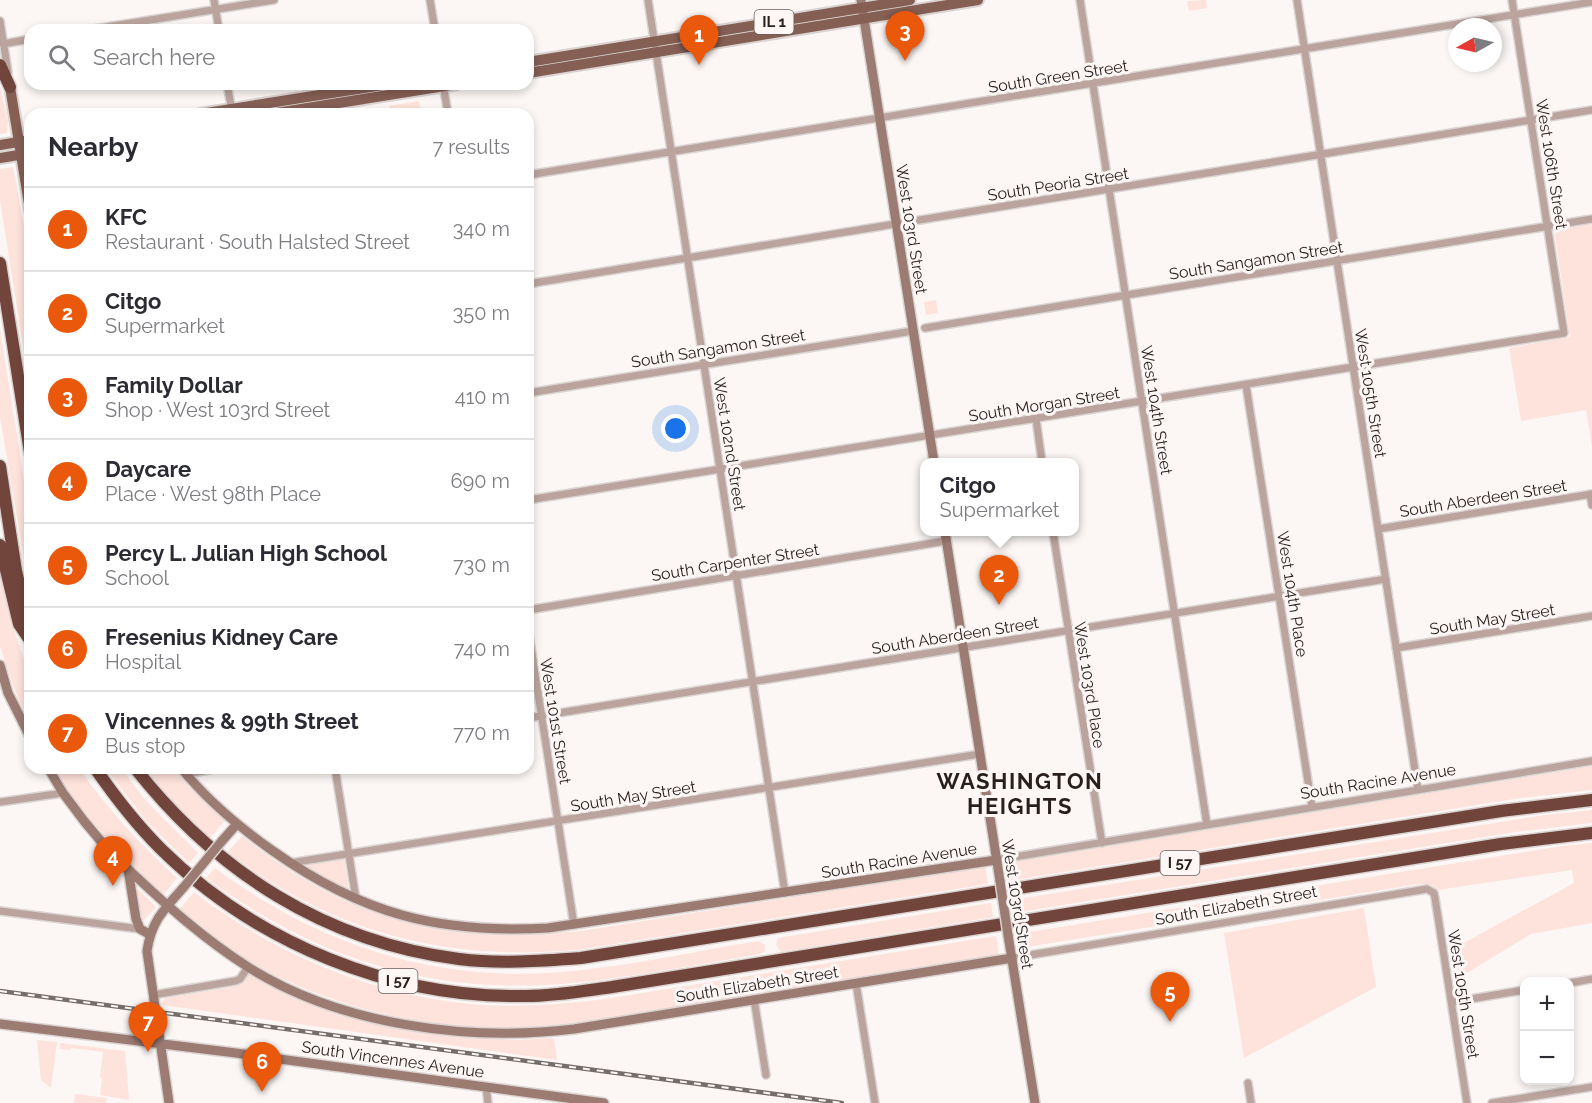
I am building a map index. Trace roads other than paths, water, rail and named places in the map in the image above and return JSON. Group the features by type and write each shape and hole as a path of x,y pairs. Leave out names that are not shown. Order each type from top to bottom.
{"highway":[{"path":"0,65 10,87"},
{"path":"0,263 24,414"},
{"path":"0,466 16,571 24,604"},
{"path":"0,545 19,624 24,631"},
{"name":"I 57","path":"100,774 136,822 192,878 268,930 314,953 381,977 449,992 486,995 526,996 612,987 1490,846 1592,833"},
{"name":"I 57","path":"140,774 204,843 250,880 297,907 364,937 457,958 482,961 546,961 581,958 1502,811 1592,800"}],"main road":[{"name":"IL 1","path":"534,72 910,0"},
{"name":"IL 1","path":"863,9 978,0"},
{"name":"IL 1","path":"534,61 656,47"},
{"path":"0,145 24,141 10,87"},
{"path":"254,108 355,90"},
{"path":"306,108 413,90"},
{"path":"0,158 24,154"}],"street":[{"path":"214,0 218,24"},
{"path":"124,24 274,0"},
{"path":"430,0 434,24"},
{"name":"West 102nd Street","path":"648,0 785,893"},
{"name":"West 104th Street","path":"1080,0 1207,825"},
{"name":"West 105th Street","path":"1296,0 1418,790"},
{"name":"West 106th Street","path":"1512,0 1564,333"},
{"name":"South Green Street","path":"534,174 1592,2"},
{"name":"West 103rd Street","path":"863,9 933,458"},
{"path":"0,21 10,87"},
{"path":"3,44 24,40"},
{"path":"228,90 231,108"},
{"path":"444,90 447,108"},
{"name":"South Peoria Street","path":"534,283 1592,110"},
{"name":"South Sangamon Street","path":"925,328 1592,219"},
{"name":"South Sangamon Street","path":"534,392 913,331"},
{"name":"South Morgan Street","path":"534,499 1564,333"},
{"name":"West 104th Place","path":"1246,385 1312,807"},
{"path":"1035,419 1041,458"},
{"path":"1591,494 1592,505"},
{"name":"South Aberdeen Street","path":"1378,529 1591,494"},
{"name":"West 103rd Street","path":"945,536 1035,1103"},
{"name":"South Carpenter Street","path":"534,609 736,576 945,536"},
{"name":"West 103rd Place","path":"1054,536 1102,843"},
{"name":"South Aberdeen Street","path":"534,717 1386,579"},
{"name":"South May Street","path":"1396,648 1592,616"},
{"path":"0,664 4,693 24,727"},
{"name":"West 101st Street","path":"534,666 574,925"},
{"name":"South May Street","path":"290,863 980,754"},
{"name":"South Racine Avenue","path":"186,774 237,824 323,884 396,914 430,922 494,929 574,925 785,893 1102,843 1592,761"},
{"name":"South Elizabeth Street","path":"52,774 63,793 104,845 128,869 167,906 248,967 304,996 356,1014 420,1026 492,1033 523,1034 574,1029 1012,958 1421,888 1430,890"},
{"path":"336,774 356,899"},
{"path":"0,802 63,793"},
{"path":"144,932 237,824"},
{"path":"128,869 136,920 144,932 169,1103"},
{"name":"West 105th Street","path":"1430,890 1435,898 1467,1103"},
{"path":"0,911 144,932"},
{"path":"153,995 235,981 240,979 248,967"},
{"path":"1574,982 1592,979"},
{"path":"856,983 875,1103"},
{"path":"1453,1002 1520,991"},
{"path":"754,999 766,1075"},
{"name":"South Vincennes Avenue","path":"0,1024 604,1103"},
{"path":"1248,1083 1251,1103"},
{"path":"486,1087 488,1103"},
{"path":"1492,1103 1592,1087"}],"railway":[{"path":"0,991 842,1103"}],"place":[{"name":"Family Dollar","path":"905,61"},
{"name":"KFC","path":"699,65"},
{"name":"Citgo","path":"999,605"},
{"name":"Daycare","path":"113,886"},
{"name":"Percy L. Julian High School","path":"1170,1022"},
{"name":"Vincennes & 99th Street","path":"148,1052"},
{"name":"Fresenius Kidney Care","path":"262,1092"}],"district":[{"name":"WASHINGTON HEIGHTS","path":"1020,794"}]}
